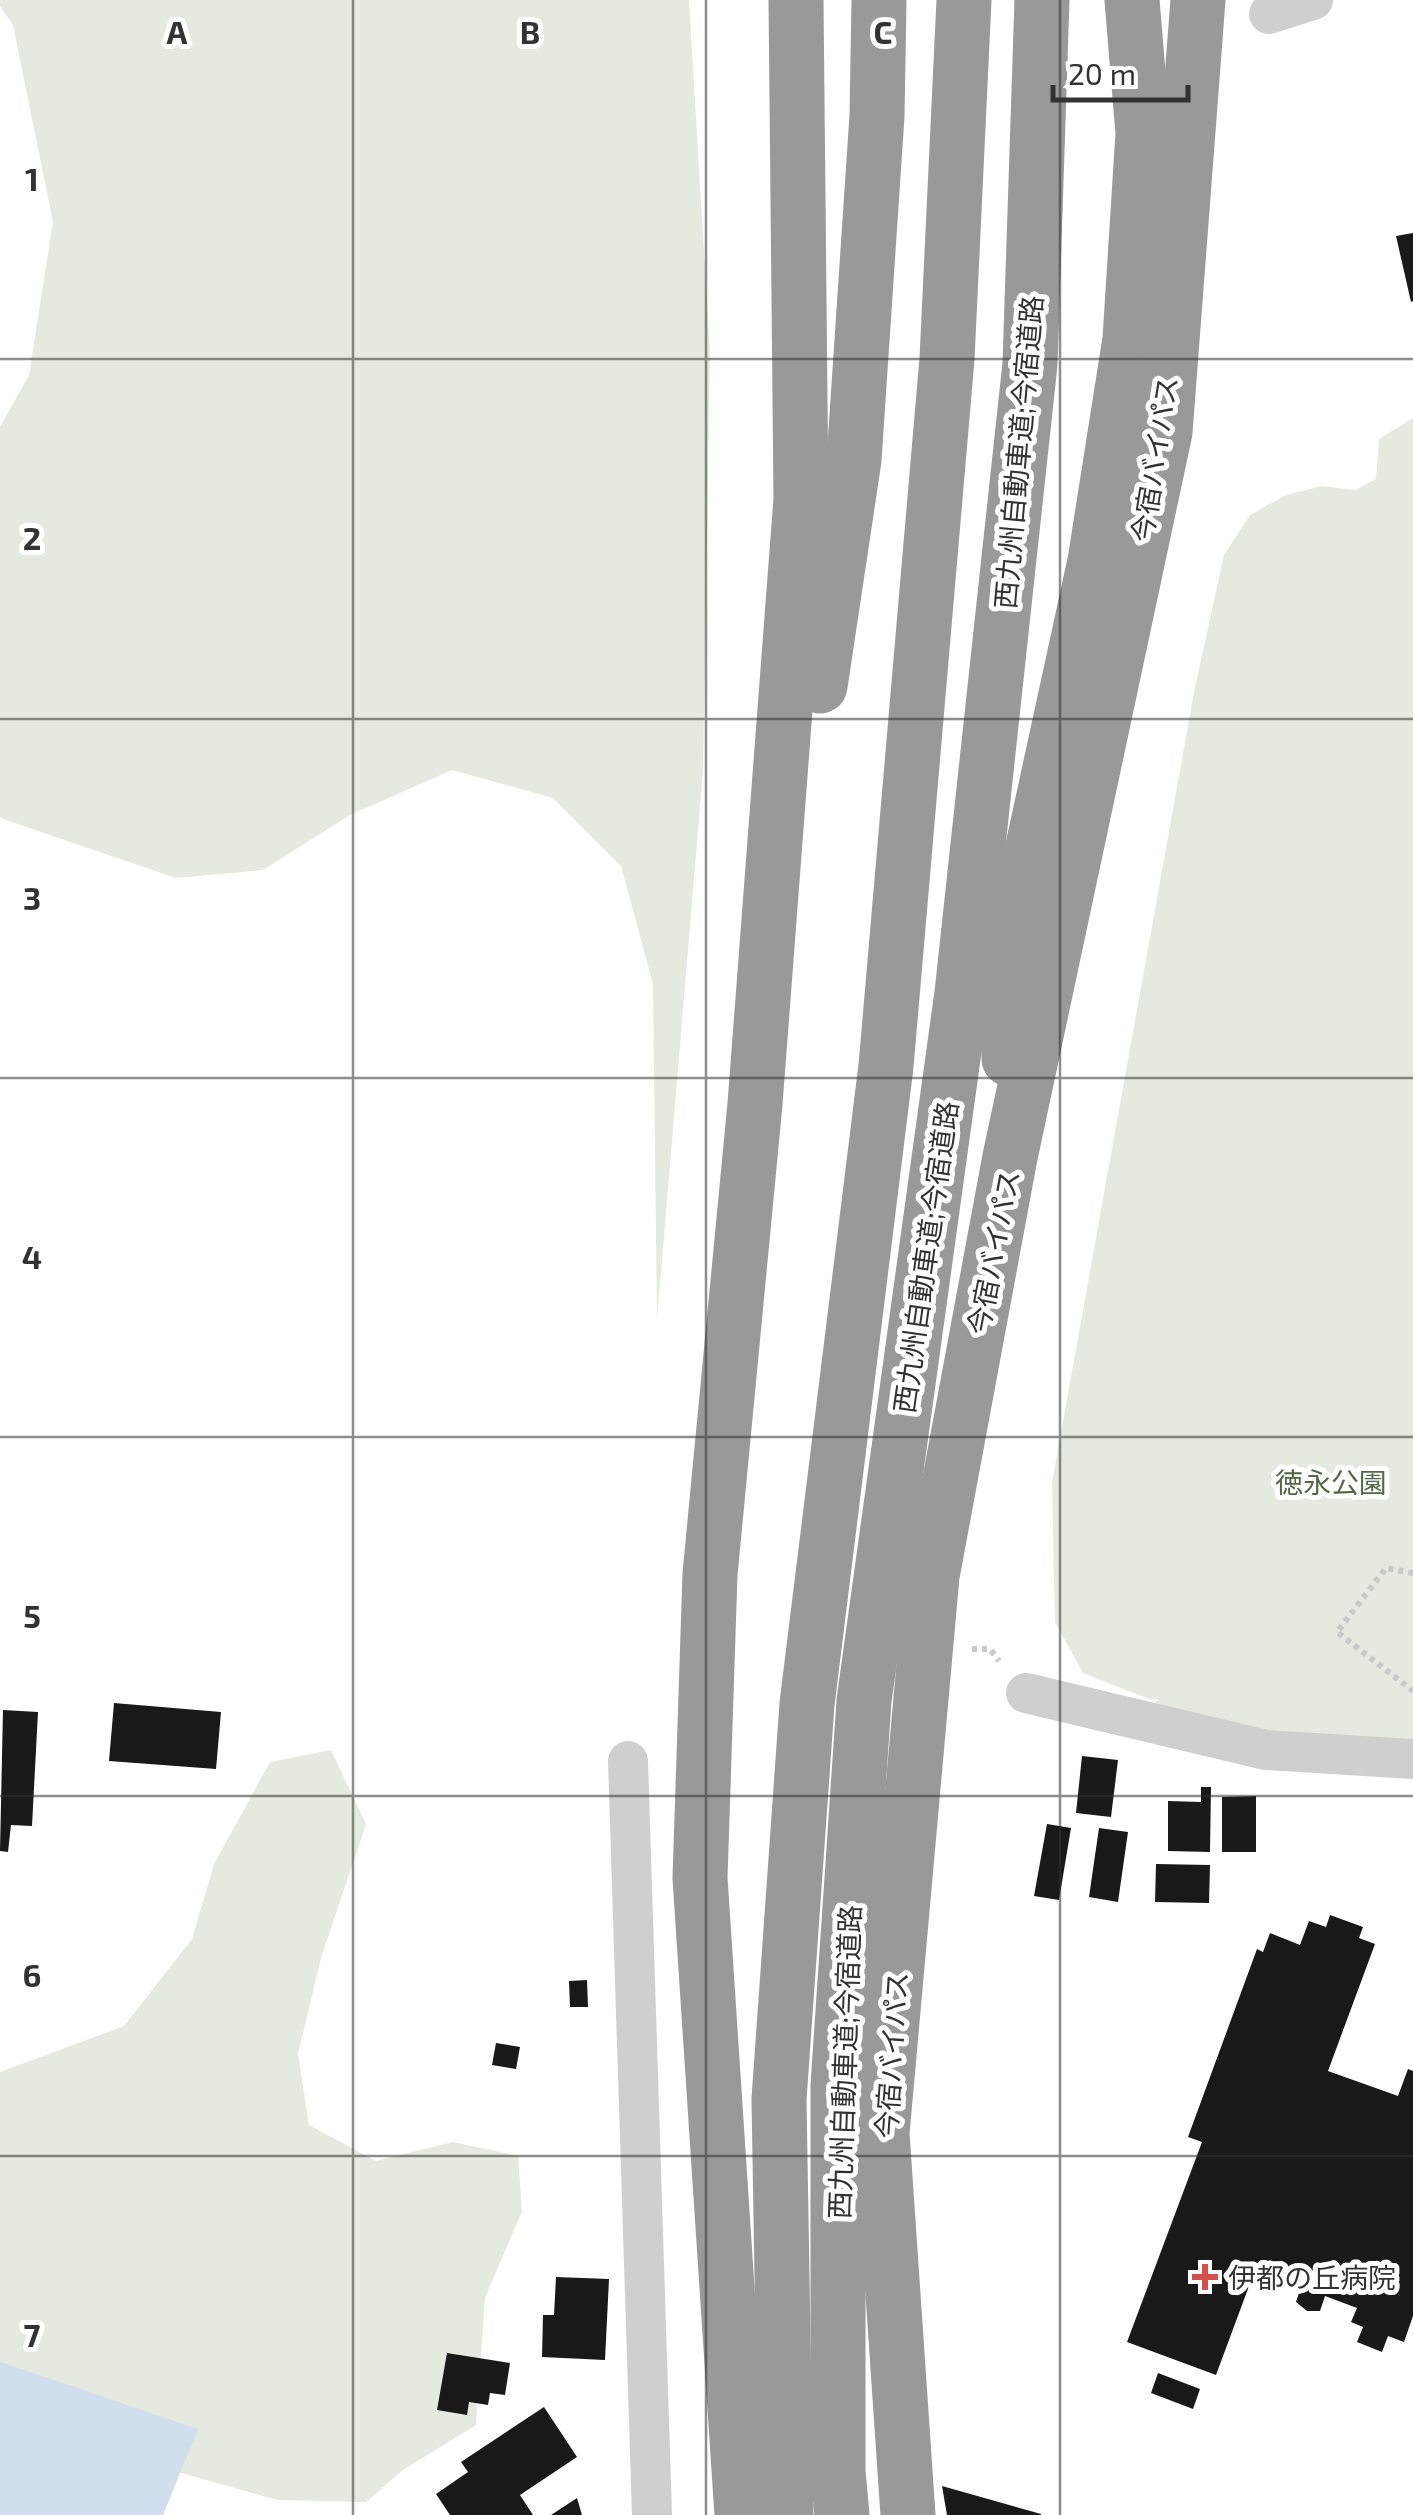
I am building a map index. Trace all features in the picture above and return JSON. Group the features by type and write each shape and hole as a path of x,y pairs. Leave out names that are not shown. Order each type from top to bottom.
{"highway":[{"path":"742,2515 700,1878 710,1574 755,1104 801,500 796,0"},
{"path":"755,1104 854,460 877,116 879,0"},
{"name":"西九州自動車道;今宿道路","path":"786,2515 780,2079 807,1704 886,1066 947,359 964,0"},
{"name":"西九州自動車道;今宿道路","path":"842,2515 838,2472 838,2085 864,1701 962,993 1030,364 1042,0"},
{"path":"1010,1157 1007,966 1094,561 1130,339 1143,133 1132,0"},
{"name":"今宿バイパス","path":"908,2515 882,2133 932,1576 1010,1157 1165,432 1198,0"}],"street":[{"path":"1269,14 1313,0"},
{"path":"1026,1693 1266,1750 1413,1759"},
{"path":"628,1761 652,2515"}],"path":[{"path":"1413,1572 1386,1568 1337,1632 1413,1692"}],"green space":[{"path":"0,0 689,0 710,352 703,771 657,1320 653,984 621,866 553,798 452,770 350,815 263,870 176,878 0,818 0,427 29,375 53,222 13,25"},
{"name":"徳永公園","path":"1413,418 1413,1749 1230,1738 1154,1702 1160,1700 1083,1673 1055,1622 1052,1483 1195,687 1224,555 1250,515 1286,495 1322,486 1355,490 1376,479 1379,439"},
{"path":"331,1750 366,1824 321,1958 298,2054 309,2125 376,2161 453,2142 518,2156 522,2211 485,2298 476,2425 403,2470 366,2502 277,2500 0,2422 0,2072 124,2026 192,1939 214,1864 270,1762"}],"water":[{"path":"0,2362 198,2429 163,2515 0,2515"}],"building":[{"path":"1413,233 1413,301 1411,302 1396,236"},
{"path":"114,1703 221,1712 216,1769 109,1761"},
{"path":"3,1710 38,1712 32,1826 11,1825 8,1852 0,1851"},
{"path":"1082,1756 1118,1760 1111,1817 1076,1813"},
{"path":"1201,1787 1211,1787 1210,1852 1168,1851 1168,1801 1201,1802"},
{"path":"1256,1796 1256,1852 1222,1852 1222,1797"},
{"path":"1047,1824 1071,1828 1059,1900 1034,1896"},
{"path":"1099,1828 1128,1832 1118,1902 1089,1897"},
{"path":"1156,1864 1210,1865 1209,1903 1155,1902"},
{"path":"1330,1915 1363,1927 1359,1938 1375,1944 1328,2071 1398,2096 1408,2069 1413,2071 1413,2316 1404,2342 1388,2336 1382,2352 1357,2342 1363,2327 1351,2322 1357,2308 1325,2296 1320,2311 1307,2311 1296,2302 1301,2287 1255,2270 1216,2375 1127,2342 1202,2142 1188,2137 1257,1949 1263,1952 1270,1933 1300,1945 1309,1921 1326,1927"},
{"path":"587,1980 588,2007 570,2007 569,1981"},
{"path":"496,2043 520,2047 516,2069 492,2065"},
{"path":"556,2277 609,2279 605,2360 542,2357 543,2315 554,2315"},
{"path":"447,2353 510,2363 505,2395 490,2393 488,2405 469,2402 467,2415 437,2410"},
{"path":"1158,2373 1200,2389 1193,2409 1151,2393"},
{"path":"544,2407 577,2457 520,2495 533,2515 450,2515 436,2494 468,2472 461,2462"},
{"path":"942,2486 1041,2514 1041,2515 947,2515"},
{"path":"577,2498 582,2515 551,2515"}],"place":[{"name":"伊都の丘病院","path":"1205,2277"}]}
